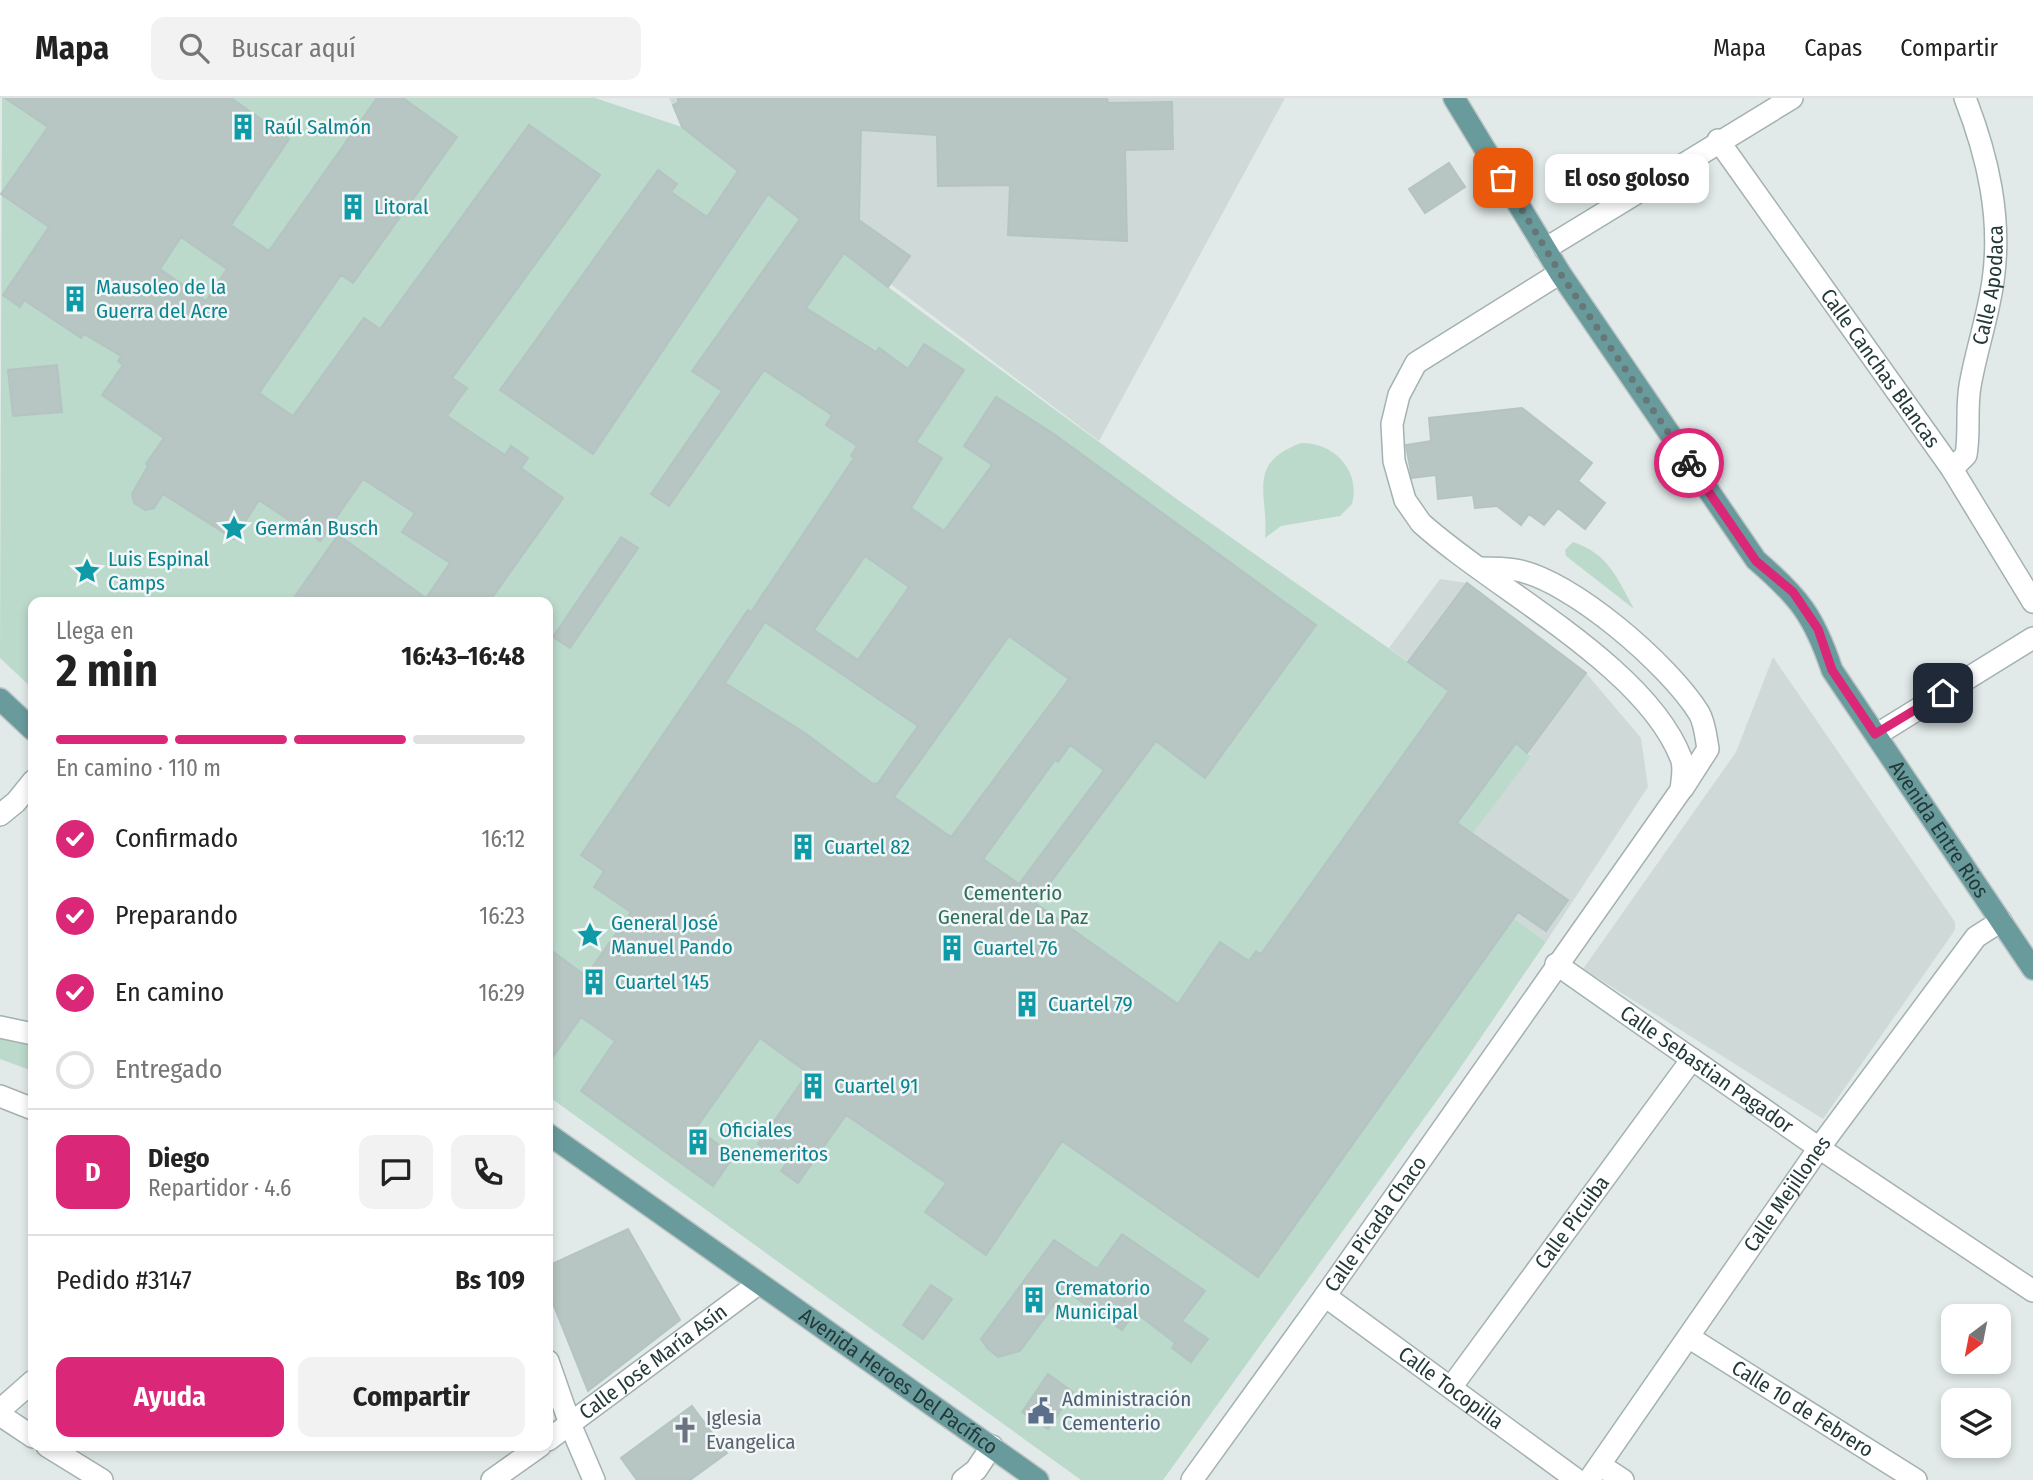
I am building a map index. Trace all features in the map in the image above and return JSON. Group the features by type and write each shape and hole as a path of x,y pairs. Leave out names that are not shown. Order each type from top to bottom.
{"main road":[{"name":"Avenida Entre Rios","path":"1454,98 1560,273 1756,561 1793,592 1812,620 1832,670 2033,969"},
{"path":"0,699 28,725"},
{"name":"Avenida Heroes Del Pacífico","path":"553,1138 1038,1480"}],"street":[{"path":"1545,248 1718,140 1792,98"},
{"name":"Calle Apodaca","path":"1952,469 1966,455 1969,388 1993,281 1996,243 1993,197 1983,146 1965,98"},
{"name":"Calle Canchas Blancas","path":"1718,140 1952,469 2033,602"},
{"path":"1560,273 1416,363 1399,395 1392,425 1394,461 1405,500 1421,523 1625,681 1664,724 1682,761 1681,790"},
{"name":"Calle Picada Chaco","path":"1192,1480 1325,1296 1708,749 1700,715 1663,669 1627,636 1553,584 1517,570 1479,568"},
{"path":"1875,734 2033,638"},
{"path":"0,815 28,787"},
{"name":"Calle Mejillones","path":"1594,1472 1690,1338 1819,1148 1976,937 2001,922"},
{"name":"Calle Sebastian Pagador","path":"1556,964 1819,1148 2033,1291"},
{"path":"0,1027 28,1033"},
{"name":"Calle Picuiba","path":"1452,1386 1692,1059"},
{"path":"0,1096 28,1107"},
{"name":"Calle José María Asín","path":"553,1436 758,1284"},
{"name":"Calle Tocopilla","path":"1325,1296 1452,1386 1577,1480"},
{"name":"Calle 10 de Febrero","path":"1690,1338 1916,1480"},
{"path":"553,1375 594,1480"},
{"path":"0,1410 28,1385"},
{"path":"0,1415 28,1434"},
{"path":"963,1480 976,1470 992,1446"},
{"path":"55,1451 102,1480"},
{"path":"492,1480 533,1451"},
{"path":"1594,1472 1623,1480"}],"shaded area":[{"path":"669,98 1285,98 1099,441 682,127"},
{"path":"1440,579 1467,583 1586,673 1641,738 1648,787 1546,942 1449,871 1449,865 1531,755 1465,702 1389,648"},
{"path":"1773,657 1955,922 1955,930 1823,1119 1583,969 1736,752"}],"green space":[{"name":"Cementerio General de La Paz","path":"2,98 595,98 682,127 888,287 1178,500 1465,702 1531,756 1449,865 1449,871 1546,942 1456,1074 1163,1480 1081,1480 553,1100 553,597 28,597 28,684 0,658"},
{"path":"1301,443 1324,447 1342,461 1352,480 1352,504 1340,516 1281,526 1265,538 1263,494 1266,471 1272,461 1284,451"},
{"path":"1573,542 1604,560 1617,577 1634,609 1566,556 1565,550"},
{"path":"0,1037 28,1042 28,1069 0,1059"}],"building":[{"path":"5,98 231,98 289,139 231,225 269,251 377,98 403,98 457,137 353,283 341,275 259,393 293,416 364,318 380,329 529,125 600,175 452,378 467,388 447,416 505,455 511,446 528,458 521,468 563,498 493,597 427,597 450,563 402,532 415,513 363,479 320,541 259,500 234,539 163,494 154,508 145,510 134,503 132,494 148,466 146,464 164,438 102,395 123,365 118,361 121,356 84,334 81,338 24,300 20,307 3,295 49,227 1,194 48,127","holes":["181,237 227,269 206,301 160,269"]},
{"path":"678,98 1107,98 1108,103 1172,102 1173,149 1125,150 1127,241 1008,235 1010,185 938,186 937,135 861,130 859,220 910,256 888,287 844,253 806,308 876,352 879,348 908,369 924,344 964,370 916,442 942,458 911,508 944,531 992,465 964,446 996,397 1054,434 1316,625 1205,778 1156,741 1035,903 1178,1004 1220,942 1249,961 1256,951 1261,954 1449,691 1408,662 1467,583 1586,673 1527,753 1516,743 1457,823 1568,900 1546,931 1518,912 1258,1277 1062,1141 986,1255 925,1212 946,1183 846,1115 798,1183 781,1171 786,1164 758,1144 808,1073 760,1038 696,1128 734,1156 713,1186 581,1091 615,1041 581,1017 553,1057 553,952 586,976 631,912 594,887 604,871 581,855 748,610 751,612 854,458 851,456 857,446 826,425 832,415 764,370 669,506 651,494 722,391 692,371 800,219 768,194 593,454 500,390 658,170 677,184 671,192 707,217 738,171 682,127 673,105 678,103","holes":["865,556 909,587 858,660 814,630","765,622 918,726 878,783 873,784 805,733 725,683","1009,636 1069,679 951,837 894,797","1070,745 1104,770 1019,884 983,859 1055,760 1058,762"]},
{"path":"1449,163 1465,187 1425,213 1409,189"},
{"path":"57,365 62,412 13,416 8,370"},
{"path":"1522,408 1592,463 1578,481 1605,503 1585,529 1558,508 1544,525 1529,514 1521,525 1497,506 1475,508 1473,495 1438,499 1436,475 1412,478 1406,445 1431,441 1429,418"},
{"path":"338,535 425,597 295,597"},
{"path":"621,537 638,548 570,648 553,637"},
{"path":"628,1229 680,1320 588,1391 553,1304 553,1264"},
{"path":"1122,1234 1205,1291 1182,1321 1208,1339 1191,1362 1172,1348 1175,1343 1135,1312 1122,1330 1065,1290 1020,1351 998,1357 987,1348 981,1339 1054,1240 1097,1269"},
{"path":"931,1285 952,1299 923,1339 903,1325"},
{"path":"1048,1374 1073,1392 1048,1429 1022,1412"},
{"name":"Iglesia Evangelica","path":"692,1406 727,1453 690,1480 637,1480 621,1458"}],"way so far":[{"path":"1503,178 1560,273 1689,463"}],"place":[{"name":"Raúl Salmón","path":"243,127"},
{"name":"El oso goloso","path":"1503,178"},
{"name":"Litoral","path":"353,207"},
{"name":"Mausoleo de la Guerra del Acre","path":"75,299"},
{"name":"Germán Busch","path":"234,528"},
{"name":"Luis Espinal Camps","path":"87,571"},
{"name":"Cuartel 82","path":"803,847"},
{"name":"General José Manuel Pando","path":"590,935"},
{"name":"Cuartel 76","path":"952,948"},
{"name":"Cuartel 145","path":"594,982"},
{"name":"Cuartel 79","path":"1027,1004"},
{"name":"Cuartel 91","path":"813,1086"},
{"name":"Oficiales Benemeritos","path":"698,1142"},
{"name":"Crematorio Municipal","path":"1034,1300"},
{"name":"Administración Cementerio","path":"1041,1411"},
{"name":"Iglesia Evangelica","path":"685,1430"}],"route":[{"path":"1689,463 1756,561 1793,592 1818,629 1832,670 1875,734 1943,693"}]}
